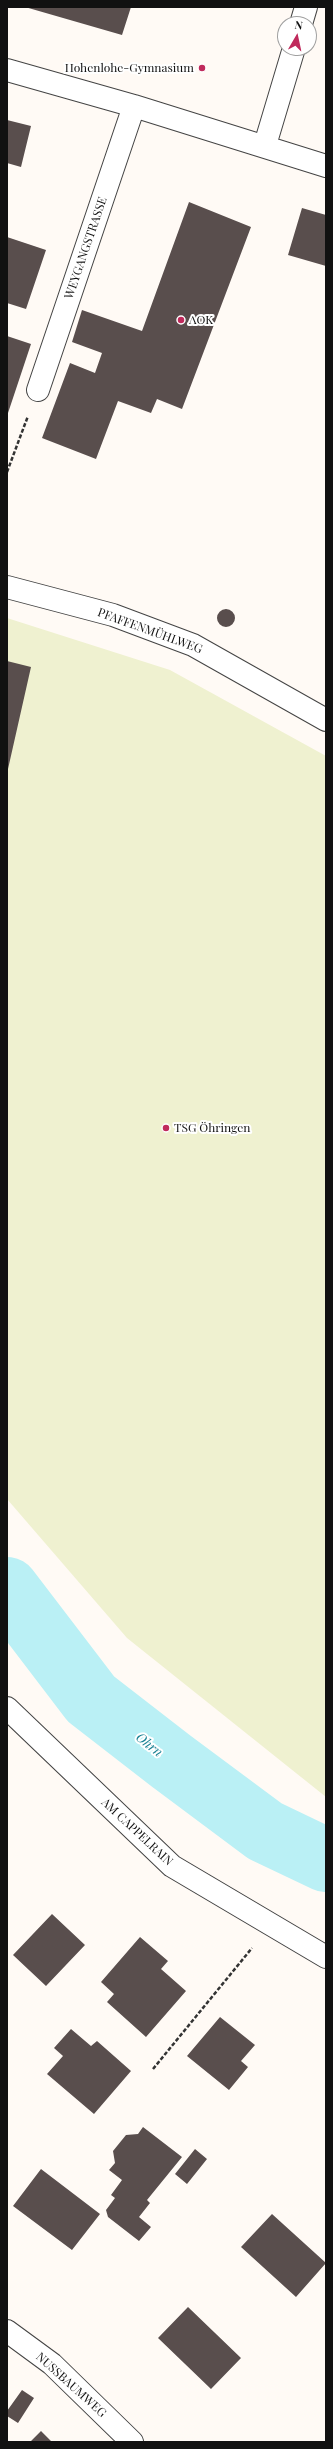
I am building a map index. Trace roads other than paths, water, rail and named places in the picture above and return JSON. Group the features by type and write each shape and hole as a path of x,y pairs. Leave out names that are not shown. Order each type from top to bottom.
{"street":[{"path":"265,146 292,56"},
{"path":"7,70 134,106 326,166"},
{"name":"WEYGANGSTRASSE","path":"38,390 134,106"},
{"name":"PFAFFENMÜHLWEG","path":"7,587 113,615 193,644 326,720"},
{"name":"AM CAPPELRAIN","path":"7,1708 172,1866 326,1957"},
{"name":"NUSSBAUMWEG","path":"7,2331 52,2364 132,2442"}],"waterway":[{"name":"Ohrn","path":"7,1589 91,1699 265,1831 326,1860"}],"place":[{"name":"Hohenlohe-Gymnasium","path":"202,68"},
{"name":"AOK","path":"181,320"},
{"name":"TSG Öhringen","path":"166,1128"}]}
